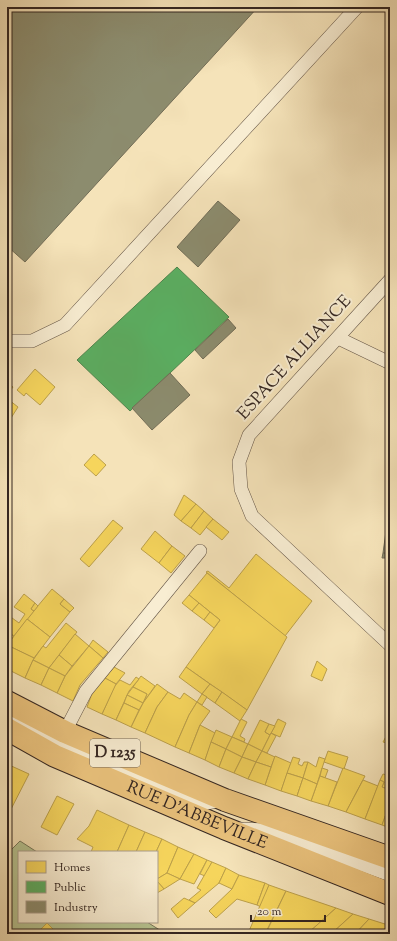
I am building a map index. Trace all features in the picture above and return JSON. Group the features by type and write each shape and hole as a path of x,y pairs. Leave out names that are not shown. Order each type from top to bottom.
{"main road":[{"name":"RUE D'ABBEVILLE","path":"7,702 60,743 224,828 390,894"},
{"name":"RUE D'ABBEVILLE","path":"7,729 60,743 390,858"}],"lane":[{"path":"7,340 32,340 65,324 357,7"},
{"name":"ESPACE ALLIANCE","path":"390,280 249,435 239,462 240,489 252,516 390,645"},
{"path":"338,338 390,363"},
{"path":"7,718 60,743 86,691 200,551"},
{"path":"224,828 267,830 390,875"}],"green space":[{"path":"20,841 35,851 18,851 18,923 149,923 166,934 7,934 7,854"}],"building: Homes":[{"path":"35,369 55,387 40,405 26,393 24,396 17,390"},
{"path":"7,382 13,387 7,395"},
{"path":"9,400 18,407 11,418 7,415 7,402"},
{"path":"94,454 106,465 96,476 84,465"},
{"path":"184,495 196,504 181,521 174,515"},
{"path":"196,504 204,511 191,528 181,521"},
{"path":"204,511 213,519 200,535 191,528"},
{"path":"213,519 229,532 222,540 206,527"},
{"path":"113,520 123,528 89,567 80,559"},
{"path":"155,531 172,546 159,563 141,549"},
{"path":"172,546 185,556 171,573 159,563"},
{"path":"256,554 312,601 285,636 206,572 208,571 229,588"},
{"path":"207,573 287,637 247,710 186,667 220,620 189,595"},
{"path":"52,589 64,599 60,604 70,612 50,637 27,619"},
{"path":"24,594 35,603 31,609 34,611 14,636 7,632 7,617 8,615 19,623 25,614 14,607"},
{"path":"189,595 199,603 192,611 182,603"},
{"path":"64,599 74,608 70,612 60,604"},
{"path":"35,603 38,606 34,611 31,609"},
{"path":"199,603 210,612 204,620 192,611"},
{"path":"210,612 220,620 214,628 204,620"},
{"path":"27,619 50,637 34,658 7,645"},
{"path":"66,623 77,632 49,668 33,660 43,646 46,648"},
{"path":"7,632 14,636 7,645"},
{"path":"75,634 89,646 72,666 59,655"},
{"path":"93,640 108,652 103,658 89,646"},
{"path":"7,645 34,658 25,678 7,669"},
{"path":"89,646 103,658 80,685 73,701 57,693 65,676"},
{"path":"59,655 72,666 65,676 49,668"},
{"path":"33,660 49,668 41,685 25,678"},
{"path":"317,661 327,669 322,681 311,676"},
{"path":"114,667 125,673 116,684 105,678"},
{"path":"186,667 210,684 202,694 179,677"},
{"path":"49,668 65,676 57,693 41,685"},
{"path":"141,676 155,686 143,703 147,694 133,687"},
{"path":"136,677 139,679 129,691 116,720 102,714 114,687 120,680 130,685"},
{"path":"105,678 116,684 102,714 87,707 93,691"},
{"path":"157,684 168,692 157,707 145,733 131,727 143,703"},
{"path":"210,684 222,692 215,703 202,694"},
{"path":"133,687 147,694 143,703 127,695"},
{"path":"168,692 180,699 184,693 197,702 189,715 175,747 145,733 157,707"},
{"path":"222,692 247,710 240,721 215,703"},
{"path":"202,694 207,697 202,705 197,702"},
{"path":"127,695 143,703 139,710 124,703"},
{"path":"197,702 210,711 200,725 189,753 175,747 189,715"},
{"path":"124,703 139,710 131,727 116,720"},
{"path":"241,719 247,722 240,736 245,739 244,742 232,737"},
{"path":"278,719 286,723 280,737 271,733"},
{"path":"260,720 269,724 265,732 270,735 262,751 248,744"},
{"path":"269,724 275,726 270,735 265,732"},
{"path":"200,725 215,733 205,760 189,753"},
{"path":"216,730 232,737 226,749 211,742"},
{"path":"390,731 390,744 383,742"},
{"path":"271,733 276,736 267,753 262,751"},
{"path":"232,737 248,744 242,757 226,749"},
{"path":"211,742 226,749 219,767 205,760"},
{"path":"248,744 262,751 256,762 242,757"},
{"path":"226,749 242,757 234,773 219,767"},
{"path":"262,751 275,757 271,767 256,762"},
{"path":"328,751 348,757 344,769 324,762"},
{"path":"275,756 291,763 281,791 265,785"},
{"path":"242,757 256,762 248,779 234,773"},
{"path":"293,757 300,759 298,764 302,766 304,762 308,762 303,778 287,773"},
{"path":"319,757 325,759 317,784 303,778 308,762 316,767"},
{"path":"256,762 271,767 265,785 248,779"},
{"path":"7,764 29,774 7,817"},
{"path":"322,768 328,770 325,778 320,776"},
{"path":"343,768 365,776 346,812 328,806"},
{"path":"287,773 303,778 297,796 281,791"},
{"path":"383,774 390,776 390,790 382,787 384,782 380,780"},
{"path":"320,776 337,782 328,806 311,801"},
{"path":"303,778 317,784 311,801 297,796"},
{"path":"363,780 378,786 365,819 346,812"},
{"path":"380,780 384,782 382,787 390,790 390,803 382,825 365,819"},
{"path":"57,796 74,804 57,835 41,827"},
{"path":"390,803 390,828 382,825"},
{"path":"97,810 129,825 117,851 91,851 93,847 77,839 89,826"},
{"path":"129,825 145,832 136,851 117,851"},
{"path":"145,832 162,839 156,851 136,851"},
{"path":"162,839 178,847 167,873 158,878 158,851 156,851"},
{"path":"178,847 194,854 180,879 167,873"},
{"path":"194,854 207,860 194,884 180,879"},
{"path":"207,860 212,862 205,876 200,874"},
{"path":"212,862 226,868 219,883 195,903 189,900 201,890 197,888"},
{"path":"226,868 239,875 232,889 219,883"},
{"path":"167,873 180,879 164,889 158,882 158,878"},
{"path":"239,875 265,883 257,905 237,899 216,918 209,911 232,889"},
{"path":"158,882 164,889 158,892"},
{"path":"265,883 269,885 261,907 257,905"},
{"path":"269,885 286,891 265,934 253,934 249,931"},
{"path":"286,891 336,908 307,934 277,934 267,931"},
{"path":"184,898 195,903 178,918 171,909"},
{"path":"336,908 353,914 331,934 326,934 323,932 321,934 307,934"},
{"path":"353,914 369,919 355,934 331,934"},
{"path":"369,919 388,925 381,934 355,934"},
{"path":"47,923 53,929 47,934 44,934 40,930"},
{"path":"388,925 390,926 390,934 381,934"}],"building: Public":[{"path":"177,267 229,317 130,411 77,360"}],"building: Industry":[{"path":"7,7 258,7 25,262 7,246"},
{"path":"218,201 240,220 198,267 177,247"},
{"path":"228,319 236,328 203,359 195,350"},
{"path":"170,373 190,395 152,430 132,408"},
{"path":"387,524 390,524 390,554 383,553"},
{"path":"383,553 390,554 390,558 382,558"}]}
